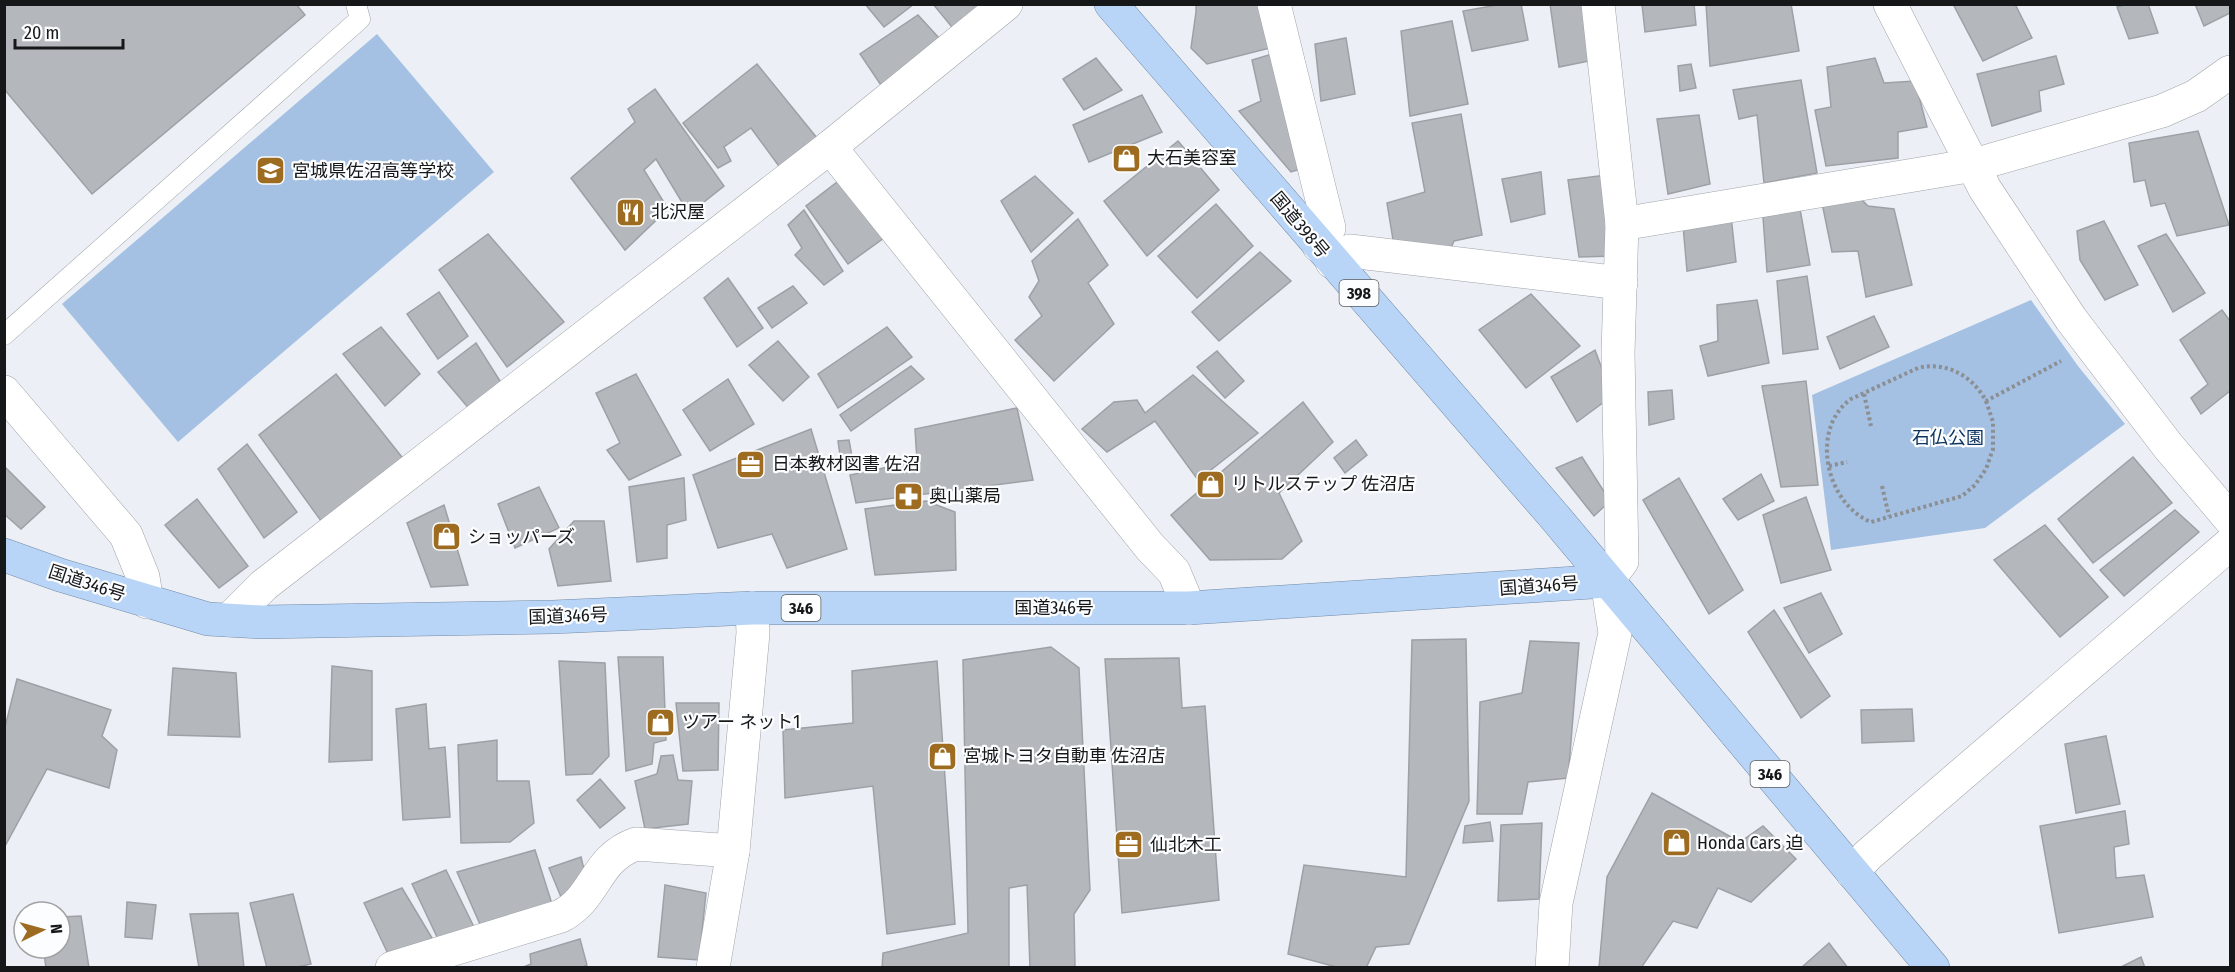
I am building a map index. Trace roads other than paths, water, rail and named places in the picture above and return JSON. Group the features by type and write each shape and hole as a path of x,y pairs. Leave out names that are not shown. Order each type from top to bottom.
{"highway":[{"name":"国道398号","path":"1111,4 1607,581"},
{"name":"国道346号","path":"4,555 60,575 208,619 302,622 553,617 752,608 1189,609 1607,581"},
{"name":"346","path":"1607,581 1933,968"}],"street":[{"path":"229,620 264,585 830,147 1006,4"},
{"path":"1274,4 1329,228 1326,254 1350,251 1621,283"},
{"path":"1552,968 1556,903 1604,693 1615,633 1607,581 1622,561 1618,353 1622,224 1598,4"},
{"path":"1890,4 1985,189 2071,319 2168,446 2230,519"},
{"path":"1622,224 1974,165 2162,111 2196,96 2230,72"},
{"path":"830,147 1150,547 1174,572 1189,609"},
{"path":"4,392 126,535 143,577 147,602"},
{"path":"1852,872 1868,855 2230,544"},
{"path":"713,968 733,851 753,633 752,608"},
{"path":"392,968 561,916 575,909 607,863 621,849 636,844 733,851"}],"lane":[{"path":"4,335 360,19 356,4"}],"place":[{"name":"大石美容室","path":"1126,158"},
{"name":"宮城県佐沼高等学校","path":"271,171"},
{"name":"北沢屋","path":"630,212"},
{"name":"日本教材図書 佐沼","path":"751,464"},
{"name":"リトルステップ 佐沼店","path":"1210,484"},
{"name":"奥山薬局","path":"908,496"},
{"name":"ショッパーズ","path":"447,537"},
{"name":"ツアー ネット1","path":"661,722"},
{"name":"宮城トヨタ自動車 佐沼店","path":"942,756"},
{"name":"Honda Cars 迫","path":"1676,843"},
{"name":"仙北木工","path":"1129,845"}],"park label":[{"name":"石仏公園","path":"1948,438"}]}
